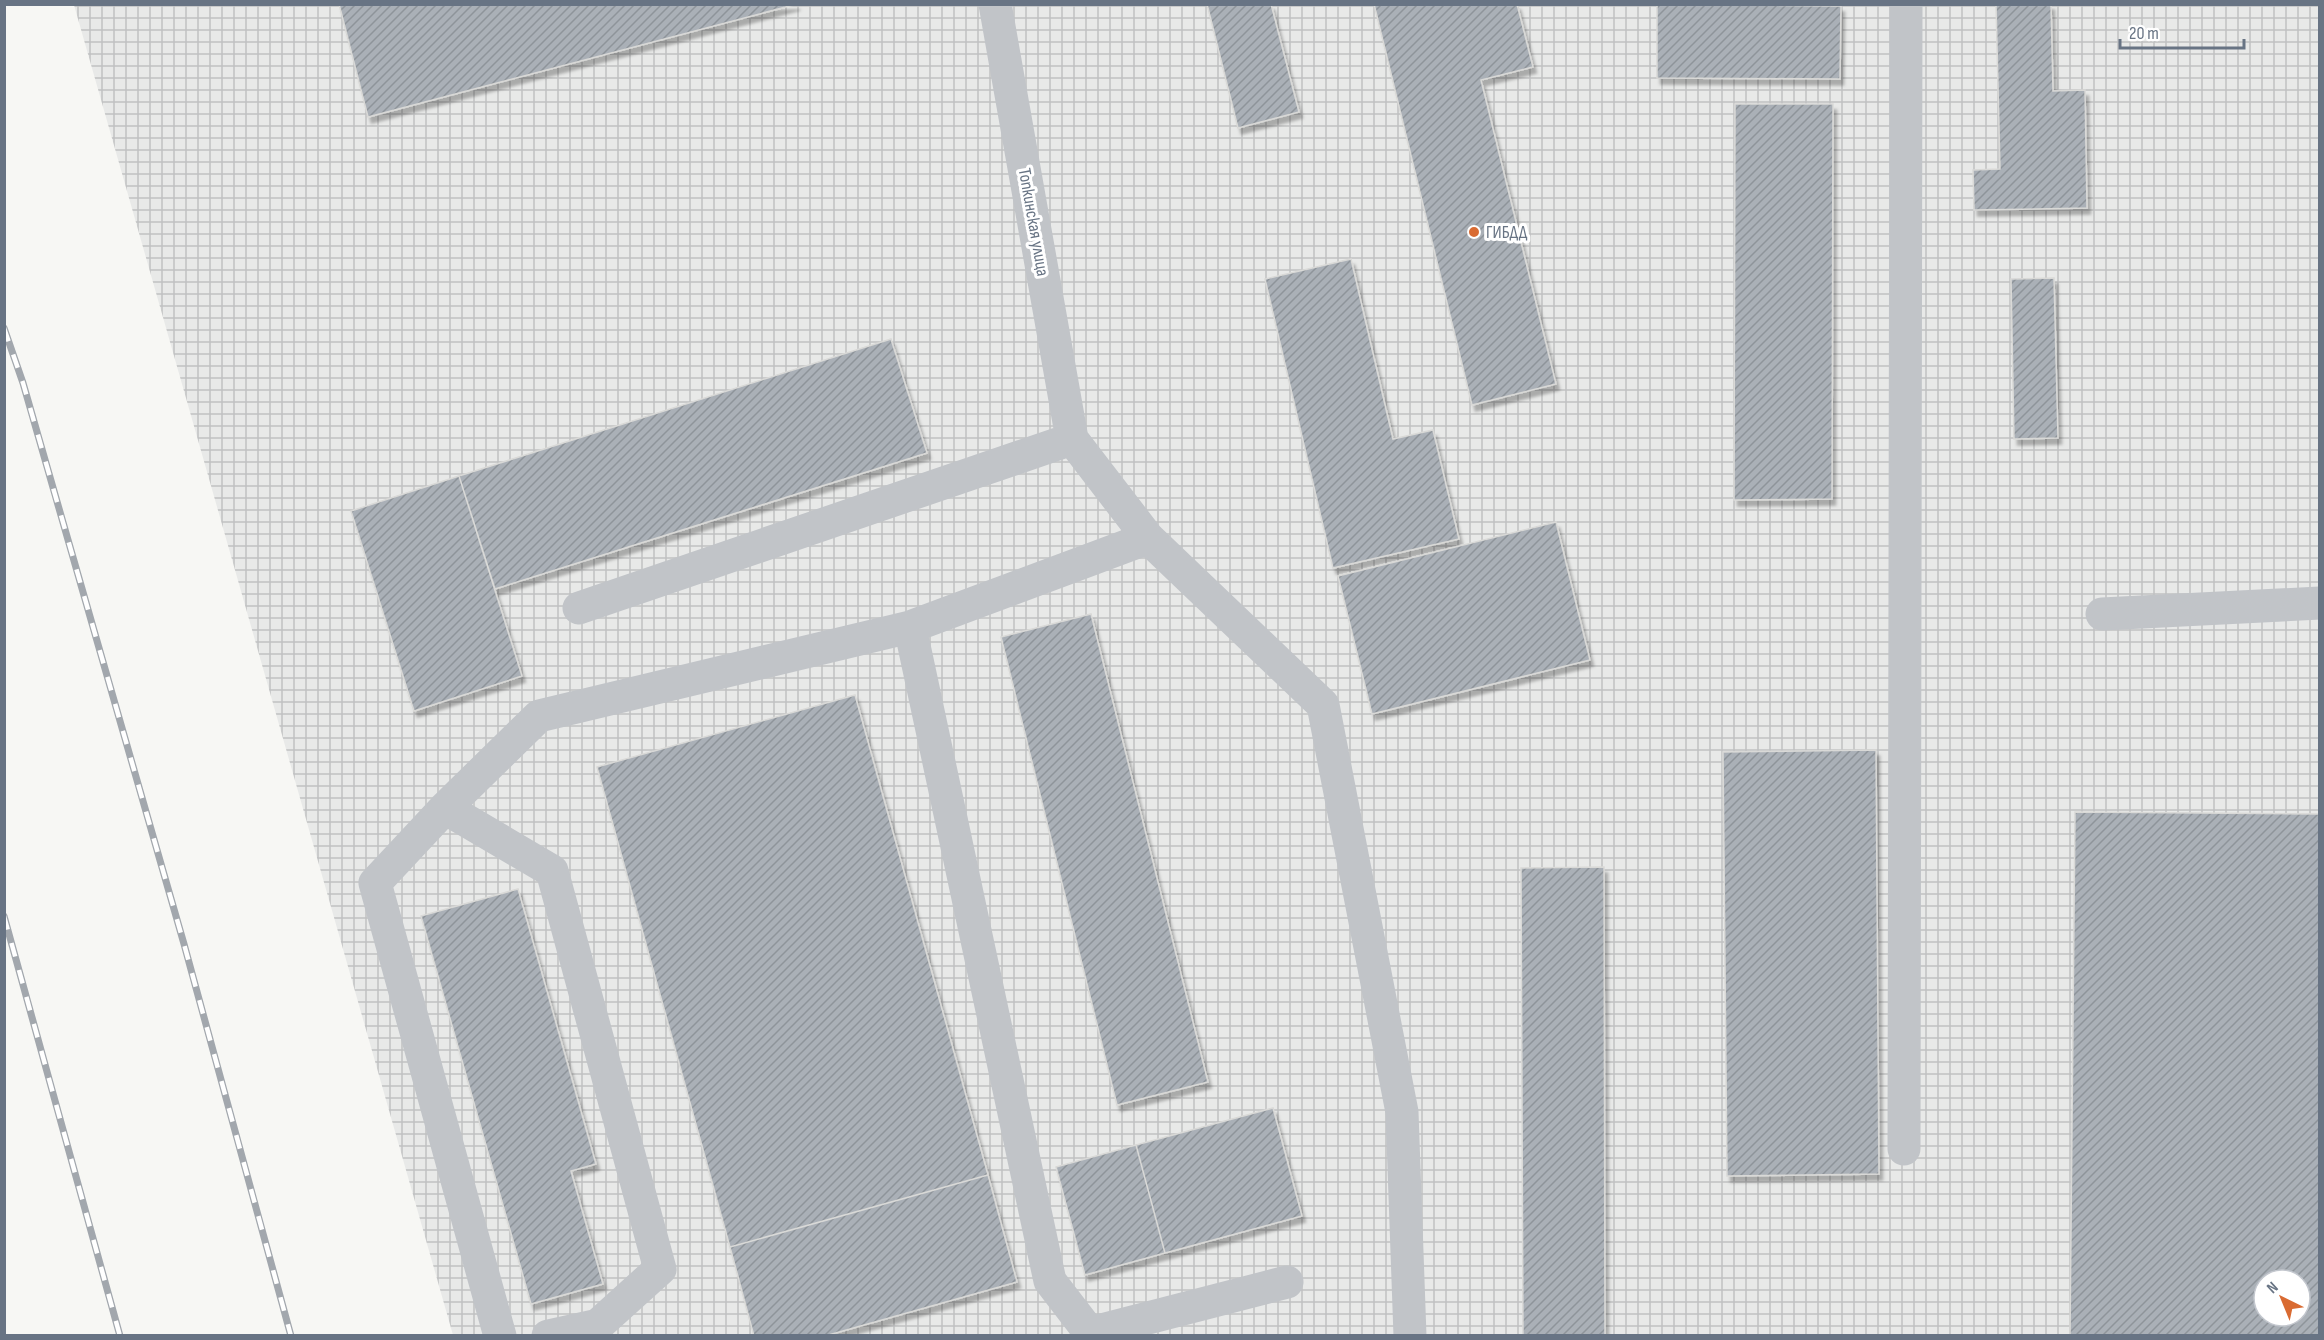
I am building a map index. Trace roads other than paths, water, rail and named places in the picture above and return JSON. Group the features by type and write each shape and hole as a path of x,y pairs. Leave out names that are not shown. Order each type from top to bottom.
{"street":[{"name":"Топкинская улица","path":"995,4 1072,439"},
{"path":"1904,1149 1906,4"},
{"path":"579,608 1072,439 1148,538 1323,705 1402,1112 1410,1335"},
{"path":"500,1335 375,883 445,808 539,716 910,627 1148,538"},
{"path":"2102,614 2319,603"},
{"path":"910,627 1050,1281 1090,1333 1287,1282"},
{"path":"445,808 552,871 660,1269 598,1325 548,1335"}],"railway":[{"path":"4,328 23,383 184,944 291,1336"},
{"path":"4,916 120,1336"}],"place":[{"name":"ГИБДД","path":"1474,232"}]}
